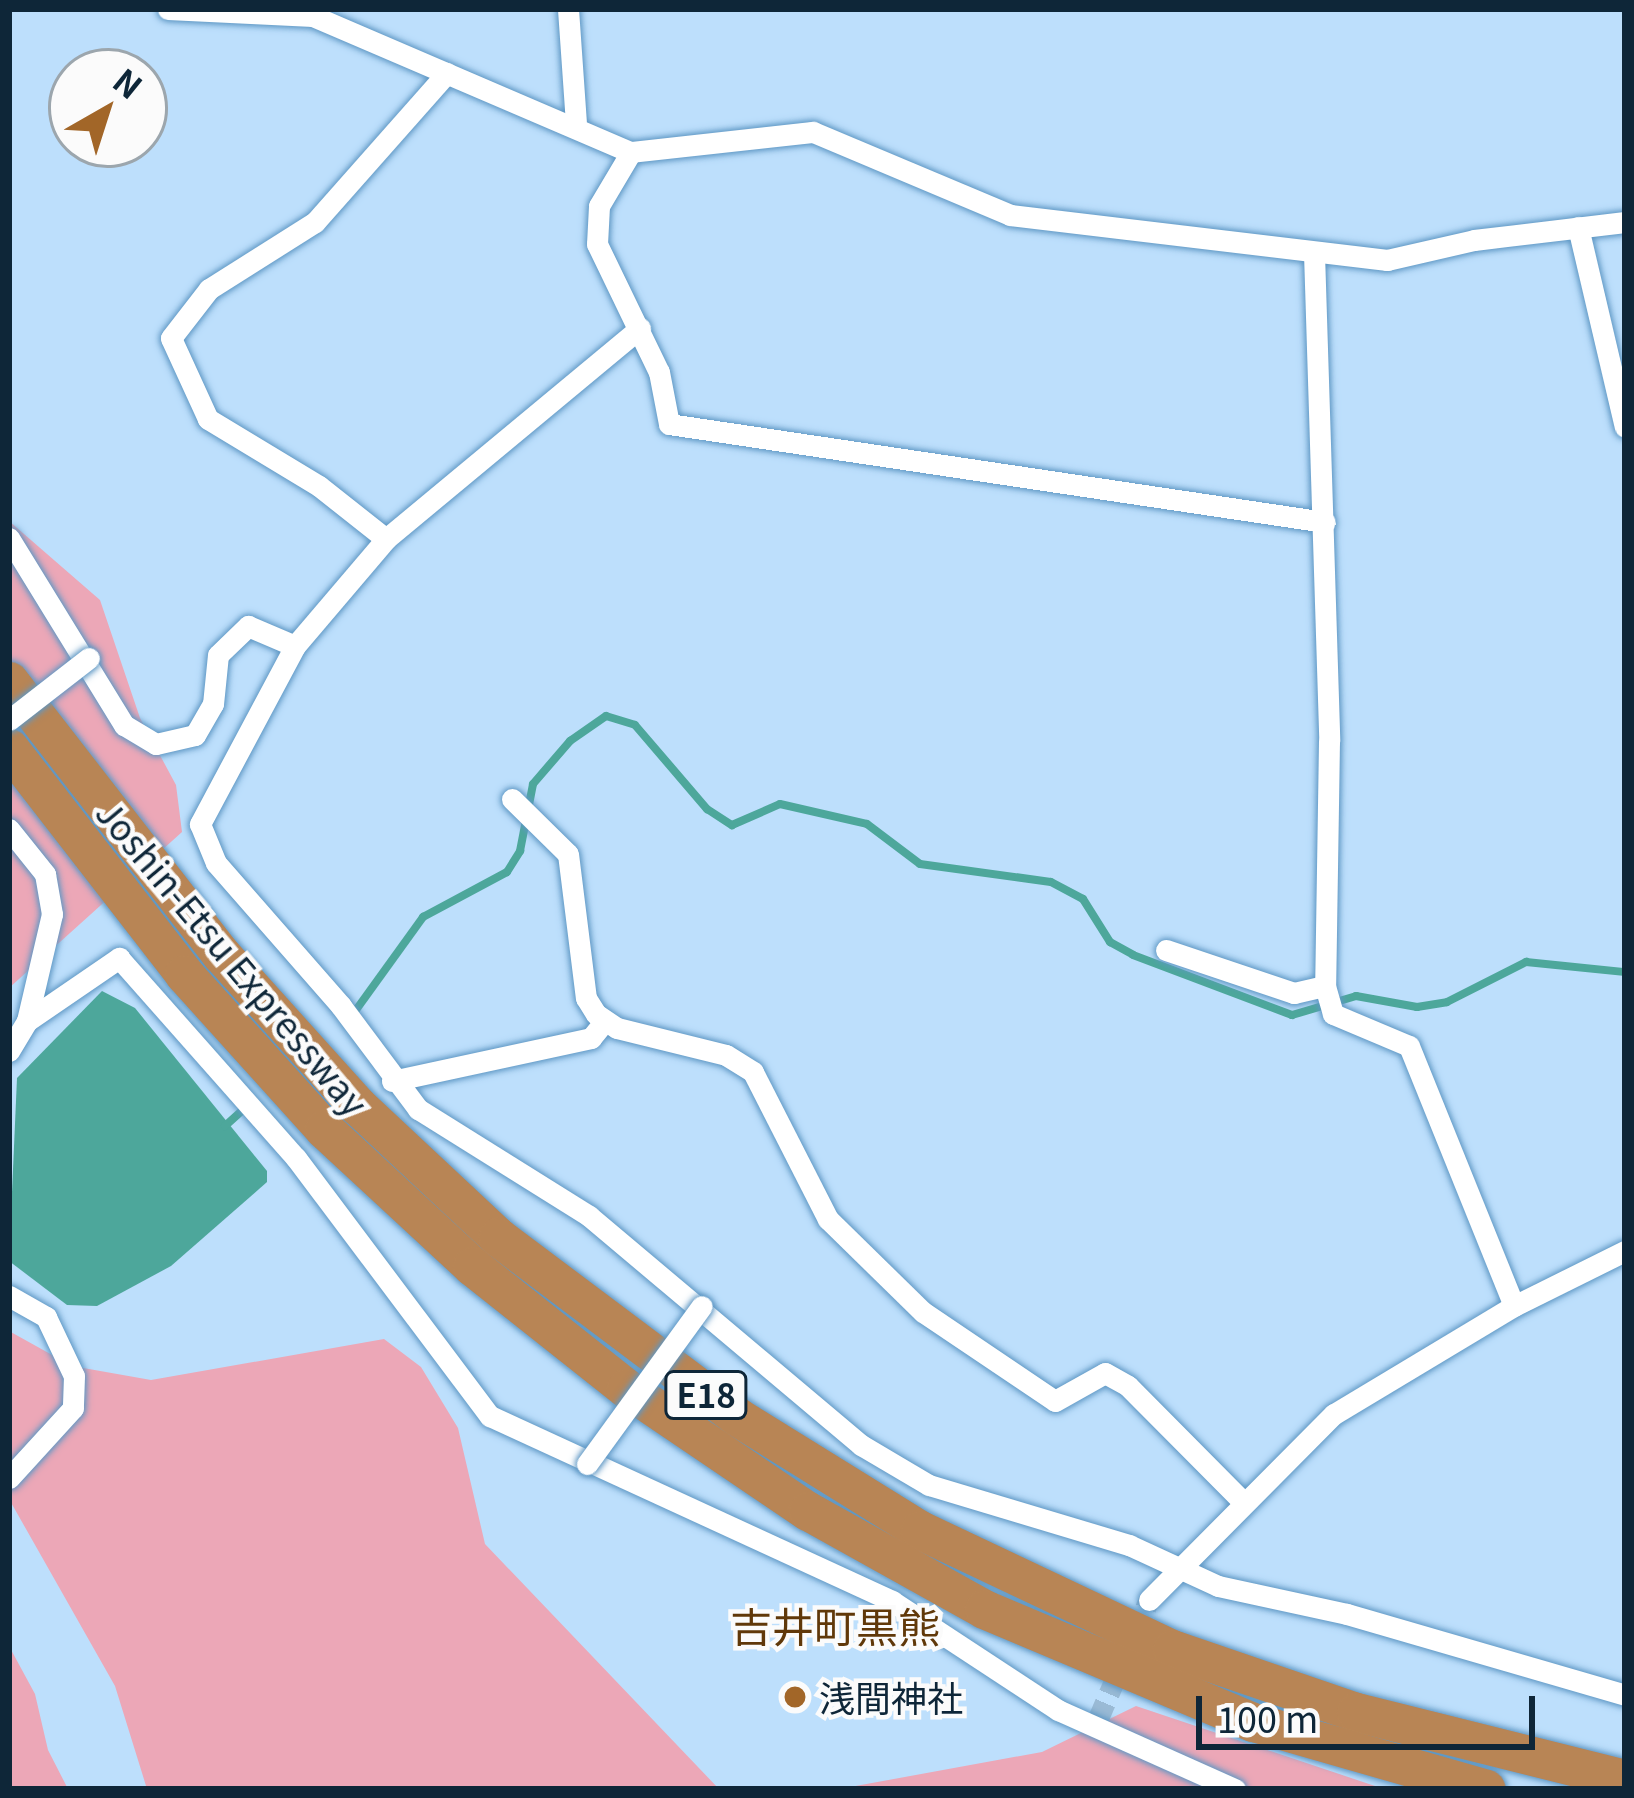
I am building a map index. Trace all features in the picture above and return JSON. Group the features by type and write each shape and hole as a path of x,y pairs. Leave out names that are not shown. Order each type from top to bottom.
{"highway":[{"name":"Joshin-Etsu Expressway","path":"9,681 220,954 358,1106 534,1266 736,1416 962,1552 1172,1649 1356,1712 1625,1779"},
{"name":"Joshin-Etsu Expressway","path":"9,748 184,974 324,1129 472,1266 699,1439 894,1562 1064,1646 1253,1722 1486,1789"}],"street":[{"path":"168,9 313,16 576,122 631,152 813,132 1010,214 1387,260 1625,222"},
{"path":"568,9 576,122"},
{"path":"386,539 319,486 208,419 171,338 209,289 315,222 447,73"},
{"path":"631,152 599,206 597,244 640,328 669,424 1325,522"},
{"path":"1578,227 1625,427"},
{"path":"1315,254 1325,522 1325,986 1333,1014 1409,1046 1514,1306"},
{"path":"640,328 386,539 295,646 200,824 216,863 341,1006 392,1081 418,1109 589,1216 702,1306 861,1444 929,1486 1187,1567 1218,1586 1347,1614 1625,1696"},
{"path":"9,538 89,658 124,725 157,744 195,735 213,704 218,655 248,626 295,646"},
{"path":"9,720 89,658"},
{"path":"512,799 568,854 586,998 605,1021 726,1055 753,1072 828,1219 923,1312 1055,1402 1105,1373 1128,1386 1244,1503"},
{"path":"9,829 45,874 52,914 27,1021 9,1052"},
{"path":"1166,950 1294,993 1325,986"},
{"path":"27,1021 119,958 296,1158 490,1415 587,1464 892,1601 1058,1710 1235,1789"},
{"path":"392,1081 591,1038 605,1021"},
{"path":"1149,1600 1187,1567 1334,1414 1514,1306 1625,1251"},
{"path":"9,1295 46,1317 74,1376 74,1408 9,1478"},
{"path":"587,1464 702,1306"}],"shaded area":[{"path":"9,521 100,600 140,718 176,785 182,832 9,988"},
{"path":"102,991 135,1008 267,1171 267,1182 171,1266 97,1306 67,1305 9,1261 17,1078"},
{"path":"9,1331 72,1366 151,1380 384,1339 421,1367 458,1428 485,1544 719,1789 147,1789 115,1686 9,1499"},
{"path":"9,1646 35,1694 48,1750 68,1789 9,1789"},
{"path":"1136,1706 1384,1789 839,1789 1042,1752"}],"waterway":[{"path":"356,1010 423,917 507,872 520,851 533,784 570,741 606,716 635,725 707,809 732,825 780,804 867,824 920,864 1051,882 1083,899 1110,942 1133,955 1292,1015 1356,996 1417,1007 1447,1002 1526,962 1625,972"},
{"path":"225,1126 244,1109"}],"tunnel":[{"path":"1097,1722 1149,1600"}],"place":[{"name":"浅間神社","path":"795,1697"}],"district":[{"name":"吉井町黒熊","path":"835,1625"}]}
